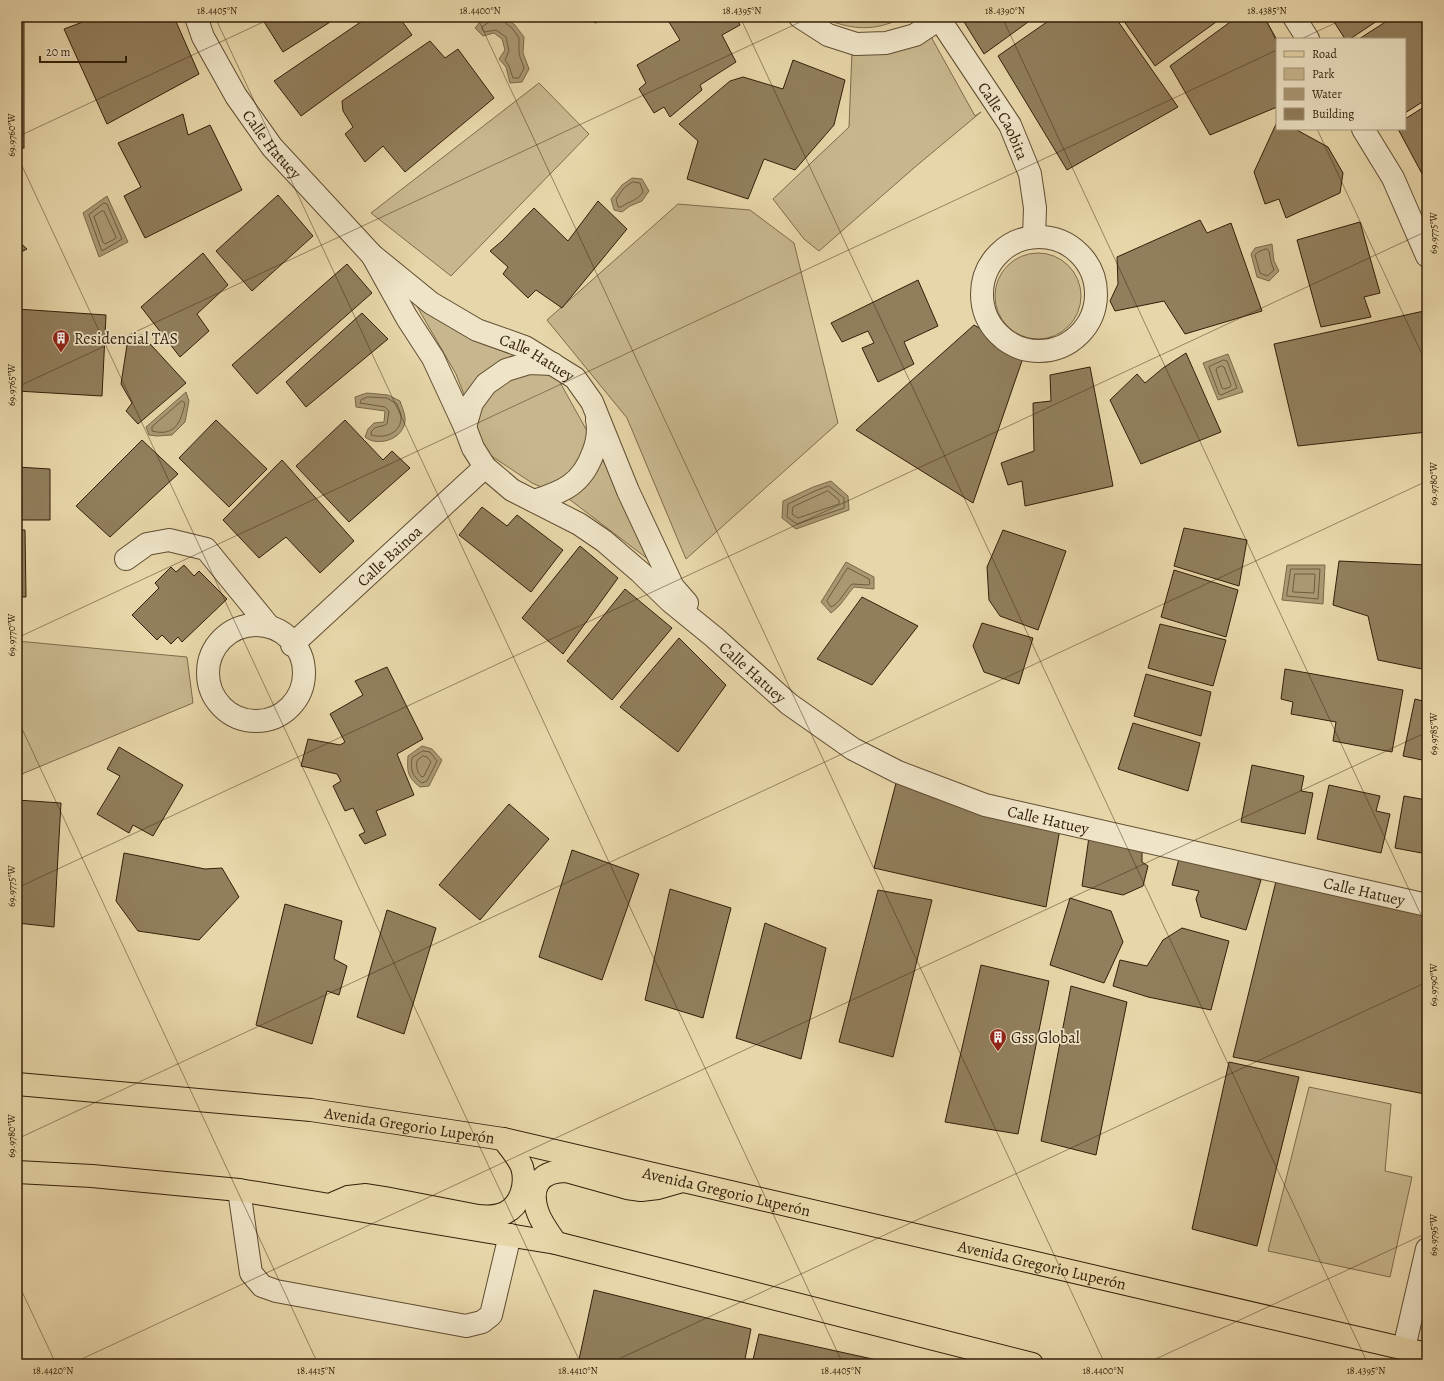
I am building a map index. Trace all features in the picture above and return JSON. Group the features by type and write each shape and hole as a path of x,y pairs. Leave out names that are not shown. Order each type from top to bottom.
{"main road":[{"name":"Avenida Gregorio Luperón","path":"17,1084 310,1110 503,1139 1427,1354"},
{"path":"328,1205 348,1197 366,1195 478,1216 493,1217 506,1213 515,1205 520,1197 523,1187 523,1178 522,1168 518,1159 503,1139"},
{"path":"556,1243 538,1214 535,1202 535,1191 538,1182 544,1176 557,1171 566,1171 627,1188 641,1190 658,1188 682,1181"},
{"path":"17,1172 92,1176 239,1190 556,1243 1032,1364"}],"street":[{"name":"Calle Hatuey","path":"196,17 203,37 236,96 272,147 372,255 437,307 476,330 525,347 575,378 592,402 628,491 674,587 714,637"},
{"path":"800,17 828,35 856,44 886,43 915,35 939,18"},
{"path":"1294,17 1307,38"},
{"name":"Calle Caobita","path":"939,18 1010,125 1030,174 1035,208 1034,237"},
{"path":"1364,130 1393,178 1427,256"},
{"path":"1034,237 1053,239 1071,247 1085,261 1094,278 1096,297 1091,316 1081,332 1066,345 1048,351 1029,350 1011,344 997,333 987,318 982,300 983,282 989,265 1001,251 1017,241 1034,237"},
{"name":"Calle Hatuey","path":"372,255 407,318 433,358 465,426 473,448 485,468 512,490 579,524 604,541 640,572 671,602 714,637 789,704 853,749 898,772 985,805 1427,905"},
{"path":"465,426 472,403 486,384 506,370 530,363 554,364"},
{"path":"534,501 556,494 569,486 575,482 588,466 596,445 598,423 592,402"},
{"name":"Calle Bainoa","path":"292,645 485,468"},
{"path":"126,559 147,544 169,540 206,549 268,625"},
{"path":"248,625 268,625 281,631 301,655 304,670 303,686 296,700 285,710 272,718 257,721 242,719 228,712 218,701 210,688 208,671 211,655 220,640 233,630 248,625"},
{"path":"239,1190 251,1273 262,1286 276,1291 466,1326 482,1322 491,1314 510,1235"},
{"path":"1404,1348 1427,1249"}],"green space":[{"path":"821,17 904,17 881,26 863,28 846,26"},
{"path":"930,35 975,116 981,112 915,167 819,251 804,239 773,199 849,127 852,51"},
{"path":"539,83 589,134 451,276 371,213"},
{"path":"678,204 750,210 794,243 838,423 686,559 627,418 547,320"},
{"path":"1038,253 1054,256 1062,260 1074,272 1078,280 1081,296 1078,312 1074,320 1062,332 1054,336 1038,339 1022,336 1014,332 1002,320 998,312 995,296 998,280 1002,272 1014,260 1022,256"},
{"path":"407,289 552,368 601,456 653,563 569,499 532,483 487,453 456,374"},
{"path":"17,641 187,657 193,703 17,776"},
{"path":"1309,1087 1391,1104 1385,1171 1412,1177 1390,1277 1268,1251"}],"water":[{"path":"490,18 505,18 515,25 524,37 523,53 529,69 522,82 510,83 506,67 499,59 505,50 502,39 494,33 483,36 475,28 480,22"},
{"path":"632,178 642,179 649,191 642,201 630,206 622,212 614,210 611,199 622,185"},
{"path":"107,196 128,242 99,257 83,213"},
{"path":"1272,244 1274,261 1279,271 1269,281 1257,277 1251,254 1255,248"},
{"path":"1228,354 1243,392 1218,400 1203,363"},
{"path":"186,392 189,401 185,422 172,435 149,435 146,427"},
{"path":"367,393 388,395 400,401 405,421 400,432 391,439 380,442 370,440 365,437 368,429 374,423 384,422 385,411 356,407 355,397"},
{"path":"831,481 848,496 849,510 796,529 782,518 783,501 813,487"},
{"path":"846,562 874,577 874,589 854,587 841,604 831,613 821,602"},
{"path":"1287,565 1325,565 1323,604 1282,600"},
{"path":"422,746 432,749 442,760 429,786 420,787 410,777 408,770 408,756"}],"building":[{"path":"96,17 174,17 199,74 107,124 64,29"},
{"path":"261,17 338,17 283,52"},
{"path":"368,17 399,17 412,35 301,116 274,81"},
{"path":"592,17 608,17 595,23"},
{"path":"677,17 736,17 740,25 722,35 736,62 700,85 702,90 670,117 664,107 654,113 639,89 646,83 637,65 680,40 669,22"},
{"path":"961,17 1035,17 984,54"},
{"path":"1054,17 1115,17 1178,107 1067,170 998,56"},
{"path":"1121,17 1223,17 1155,66"},
{"path":"1237,17 1264,17 1276,38 1276,107 1210,135 1170,66"},
{"path":"1331,17 1383,17 1352,38 1344,38"},
{"path":"1393,17 1427,17 1427,99 1406,112 1406,38 1361,38"},
{"path":"17,21 24,21 24,148 17,148"},
{"path":"430,41 445,58 458,49 494,98 405,172 383,146 365,162 345,134 353,127 343,111 342,101"},
{"path":"793,60 845,80 834,125 795,170 764,159 748,199 687,179 698,141 679,124 730,81 743,77 783,89"},
{"path":"1427,105 1427,183 1399,130 1406,130 1406,118"},
{"path":"183,114 188,135 210,125 242,190 145,238 124,196 141,187 118,143"},
{"path":"1276,124 1276,130 1297,130 1328,147 1343,173 1340,193 1286,218 1279,199 1265,204 1254,172"},
{"path":"278,195 313,236 252,291 216,251"},
{"path":"598,201 627,229 562,308 536,290 528,298 503,274 508,267 490,251 502,241 534,208 568,241"},
{"path":"1200,220 1207,233 1231,223 1262,311 1185,334 1164,301 1115,311 1110,301 1118,284 1117,257"},
{"path":"1360,222 1380,293 1364,297 1371,317 1321,327 1297,240"},
{"path":"17,240 27,249 17,254"},
{"path":"203,253 228,285 197,314 209,331 180,357 141,307"},
{"path":"347,264 372,293 257,394 232,365"},
{"path":"918,280 938,326 904,342 914,364 878,382 862,348 874,343 868,331 842,342 831,323"},
{"name":"Residencial TAS","path":"17,309 106,315 102,396 17,391"},
{"path":"1424,311 1427,321 1427,432 1298,446 1274,344"},
{"path":"362,313 388,339 306,407 286,382"},
{"path":"974,325 1024,355 973,503 856,430"},
{"path":"141,334 186,383 138,424 126,411 132,403 121,384 127,345"},
{"path":"1186,353 1221,432 1141,464 1110,400 1137,374 1145,383 1163,368"},
{"path":"1090,367 1113,486 1025,506 1022,481 1008,485 1001,463 1034,451 1033,403 1051,401 1050,375"},
{"path":"216,420 267,469 229,507 179,458"},
{"path":"345,420 383,460 392,451 410,468 349,522 296,466"},
{"path":"142,440 178,474 110,537 76,506"},
{"path":"282,460 354,541 320,573 286,537 259,558 223,520"},
{"path":"17,467 50,469 50,520 17,520"},
{"path":"482,507 507,526 517,515 563,550 531,592 459,535"},
{"path":"1184,528 1247,540 1239,586 1174,566"},
{"path":"17,530 25,530 26,597 17,597"},
{"path":"1003,530 1066,551 1038,630 1000,616 989,600 987,567"},
{"path":"580,546 618,578 563,654 522,618"},
{"path":"1339,561 1427,565 1427,670 1378,660 1368,616 1333,605"},
{"path":"184,565 194,576 199,571 227,599 182,642 178,637 171,644 162,635 157,640 132,615 159,588 155,583 171,567 176,572"},
{"path":"1174,570 1238,590 1226,637 1161,617"},
{"path":"625,589 672,628 612,700 567,661"},
{"path":"862,597 918,626 872,685 817,659"},
{"path":"982,623 1033,638 1019,684 984,672 973,646"},
{"path":"1160,624 1226,640 1213,686 1148,668"},
{"path":"679,638 726,685 678,752 620,707"},
{"path":"387,667 423,739 397,754 414,795 376,811 386,835 365,844 359,835 365,832 353,808 345,811 333,786 341,781 337,774 301,766 308,739 340,745 345,742 330,714 363,695 355,681"},
{"path":"1285,669 1403,690 1392,752 1333,741 1336,722 1291,714 1293,702 1281,699"},
{"path":"1146,674 1211,692 1201,736 1134,716"},
{"path":"1415,699 1427,702 1427,761 1403,756"},
{"path":"1133,723 1200,743 1188,791 1118,769"},
{"path":"119,747 183,785 153,836 133,825 129,833 97,814 120,776 107,769"},
{"path":"1252,765 1304,776 1301,791 1313,793 1305,834 1241,822"},
{"path":"896,783 1060,829 1046,907 874,868"},
{"path":"1329,785 1380,796 1376,811 1390,814 1381,853 1317,839"},
{"path":"1404,796 1427,800 1427,854 1395,848"},
{"path":"17,800 61,803 54,927 17,923"},
{"path":"509,804 549,839 480,920 439,885"},
{"path":"1090,830 1142,843 1142,862 1148,866 1143,886 1123,895 1082,886"},
{"path":"572,850 639,874 602,980 539,957"},
{"path":"124,853 205,869 222,868 239,897 199,940 138,931 116,901"},
{"path":"1180,855 1261,880 1246,930 1201,917 1196,899 1199,891 1172,885"},
{"path":"1277,877 1427,912 1427,1078 1425,1094 1233,1057"},
{"path":"670,889 731,908 703,1018 645,1000"},
{"path":"878,890 932,900 893,1057 839,1042"},
{"path":"1070,898 1111,911 1123,942 1104,983 1050,965"},
{"path":"285,904 342,921 334,959 347,966 339,995 327,991 312,1044 256,1025"},
{"path":"387,910 436,928 404,1034 357,1017"},
{"path":"765,923 826,948 801,1059 736,1038"},
{"path":"1182,928 1229,941 1211,1010 1148,997 1113,986 1120,960 1147,966 1163,940"},
{"name":"Gss Global","path":"981,965 1049,981 1018,1134 945,1122"},
{"path":"1071,986 1127,1002 1096,1155 1041,1141"},
{"path":"1229,1062 1299,1077 1257,1246 1192,1229"},
{"path":"594,1290 751,1329 744,1364 578,1364"},
{"path":"759,1334 895,1364 752,1364"}],"place":[{"name":"Residencial TAS","path":"61,353"},
{"name":"Gss Global","path":"998,1052"}]}
